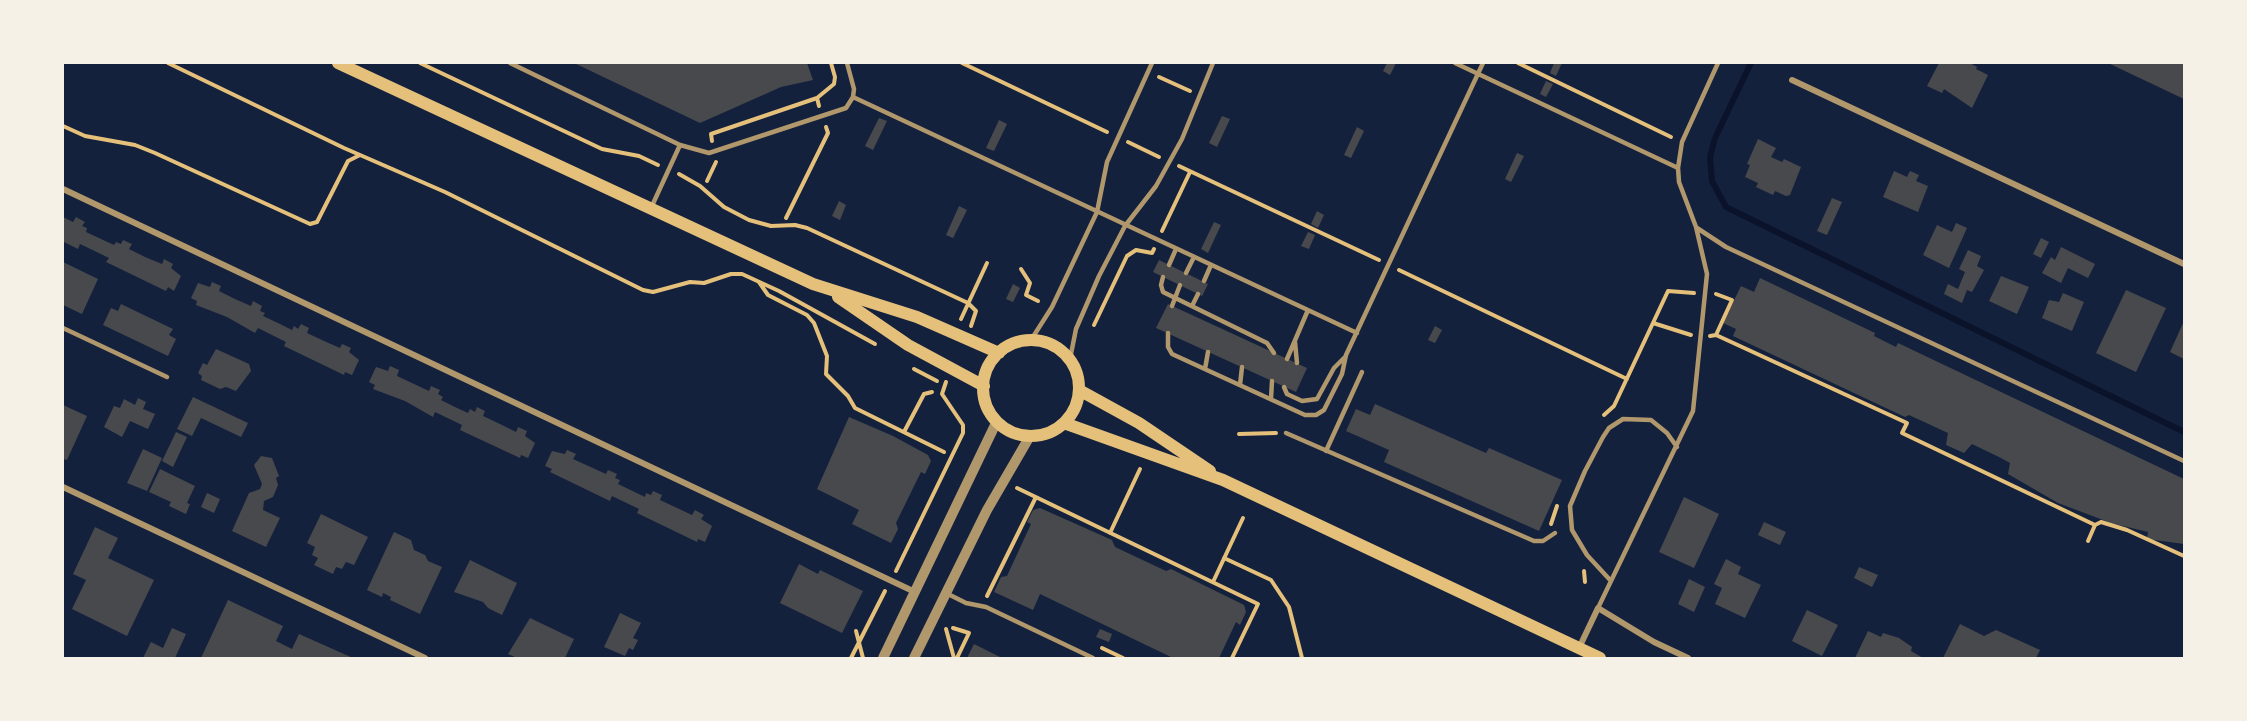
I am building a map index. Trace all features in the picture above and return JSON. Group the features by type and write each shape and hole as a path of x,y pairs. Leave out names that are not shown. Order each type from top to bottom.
{"main road":[{"path":"338,63 827,290 917,317 999,353"},
{"path":"827,290 908,345 984,387"},
{"path":"1031,340 1053,345 1070,359 1077,374 1079,390 1077,403 1064,423 1054,430 1030,435 1016,433 997,421 990,411 984,387 988,368 999,353 1014,344 1031,340"},
{"path":"1079,390 1139,423 1223,480"},
{"path":"1064,423 1223,480 1600,658"}],"street":[{"path":"1792,80 2184,264"},
{"path":"63,189 915,592"},
{"path":"883,658 997,421"},
{"path":"914,658 1007,471 1030,435"},
{"path":"63,487 425,658"},
{"path":"1579,648 1598,608 1654,642 1688,658"}],"lane":[{"path":"510,63 680,145 703,153 715,152 846,108 853,97 854,89 847,63"},
{"path":"1031,340 1052,307 1097,212 1107,162 1152,63"},
{"path":"1070,359 1079,319 1125,226 1156,186 1170,162 1201,97 1213,63"},
{"path":"1455,63 1678,168"},
{"path":"1168,333 1167,343 1172,354 1305,415 1321,412 1329,403 1342,374 1346,355 1483,63"},
{"path":"1598,608 1693,411 1707,274 1696,227 1679,182 1678,168 1682,142 1718,63"},
{"path":"853,97 1357,333"},
{"path":"650,209 680,145"},
{"path":"1696,227 1726,248 2184,461"},
{"path":"1169,265 1176,249"},
{"path":"1186,273 1194,257"},
{"path":"1204,282 1211,265"},
{"path":"1163,277 1162,290 1271,345 1274,352"},
{"path":"1172,306 1180,285"},
{"path":"1192,306 1198,294"},
{"path":"1287,359 1308,310"},
{"path":"1213,324 1214,317"},
{"path":"63,328 167,377"},
{"path":"1245,332 1245,339"},
{"path":"1295,341 1297,363"},
{"path":"1205,369 1208,352"},
{"path":"1284,387 1287,394 1294,398 1307,402 1317,399 1334,368 1346,355"},
{"path":"1240,385 1242,367"},
{"path":"1326,451 1362,372"},
{"path":"1271,399 1272,381"},
{"path":"1293,391 1294,398"},
{"path":"1611,581 1587,555 1572,530 1570,506 1585,471 1609,428 1623,419 1651,420 1667,433 1677,447"},
{"path":"1286,433 1534,541 1543,541 1555,533"},
{"path":"946,593 966,603 986,607 1093,658"}],"path":[{"path":"168,63 361,155 445,192 644,290 653,292 690,282 705,283 731,274 742,274 885,349"},
{"path":"420,63 602,148 639,156 660,166"},
{"path":"786,218 828,133 817,98 834,84 835,77 831,63"},
{"path":"962,63 1627,379"},
{"path":"1518,63 1682,142"},
{"path":"1147,71 1201,97"},
{"path":"63,126 85,136 135,146 155,153 306,224 317,222 348,161 361,155"},
{"path":"1094,325 1127,256 1136,250 1152,253 1190,172"},
{"path":"678,174 700,186 724,207 749,220 771,226 801,226 968,303 976,311 969,330"},
{"path":"961,319 987,263"},
{"path":"1021,269 1030,283 1026,295 1038,301"},
{"path":"759,282 768,295 807,315 814,323 827,356 826,374 849,396 855,408 944,452"},
{"path":"1716,335 1907,423 1902,433 2095,525"},
{"path":"912,368 937,381"},
{"path":"899,565 963,433 963,425 942,394 947,379"},
{"path":"904,432 924,394 932,392"},
{"path":"1239,434 1286,433"},
{"path":"1110,533 1140,469"},
{"path":"1017,488 1258,604 1232,658"},
{"path":"978,596 989,594 1036,497"},
{"path":"1213,582 1243,518"},
{"path":"2088,541 2095,525 2102,522 2127,530 2184,556"},
{"path":"1224,558 1271,580 1289,607 1302,658"},
{"path":"851,658 889,584"},
{"path":"953,628 969,633 955,658"},
{"path":"946,629 955,658"},
{"path":"856,631 863,658"}],"building":[{"path":"574,63 807,63 813,80 781,87 700,123"},
{"path":"1387,63 1396,63 1390,75 1383,71"},
{"path":"1554,63 1562,63 1556,76 1550,73"},
{"path":"1939,63 1970,63 1988,75 1972,108 1944,89 1942,93 1927,86"},
{"path":"2108,63 2184,63 2184,99"},
{"path":"1546,81 1553,84 1546,97 1540,94"},
{"path":"1222,116 1230,119 1217,147 1209,143"},
{"path":"879,118 887,121 873,150 865,146"},
{"path":"999,120 1007,124 994,151 986,148"},
{"path":"1357,127 1364,131 1351,158 1344,155"},
{"path":"1758,139 1776,148 1771,157 1782,162 1784,159 1801,167 1790,195 1786,196 1775,191 1773,195 1756,187 1758,183 1745,177 1750,165 1747,164"},
{"path":"1517,153 1524,156 1511,182 1505,179"},
{"path":"1894,171 1907,177 1910,171 1919,175 1916,181 1928,186 1918,212 1883,197"},
{"path":"1832,198 1842,202 1827,235 1817,231"},
{"path":"839,201 846,205 840,220 832,216"},
{"path":"959,206 967,210 953,238 946,235"},
{"path":"1317,211 1324,215 1318,228 1311,224"},
{"path":"63,217 73,222 76,217 85,222 82,226 87,228 86,232 114,245 116,242 121,244 123,240 132,244 129,249 145,257 162,264 164,259 173,264 171,268 181,276 174,291 168,287 166,291 106,262 109,258 80,244 78,249 64,242"},
{"path":"1214,222 1221,225 1208,253 1201,249"},
{"path":"1956,223 1967,228 1949,268 1923,255 1937,225 1952,232"},
{"path":"1308,232 1315,235 1309,249 1301,246"},
{"path":"2041,238 2049,242 2041,258 2033,254"},
{"path":"2061,247 2095,264 2088,278 2068,268 2061,283 2042,273 2051,257 2055,260"},
{"path":"1968,250 1981,256 1977,266 1984,270 1972,292 1967,290 1962,303 1944,294 1948,284 1958,289 1965,272 1959,269"},
{"path":"1159,260 1208,284 1202,296 1153,272"},
{"path":"63,262 98,279 82,314 63,305"},
{"path":"2001,276 2029,287 2017,314 1989,301"},
{"path":"1760,278 1875,333 1874,336 1896,347 1898,343 2184,479 2184,544 2147,539 2148,532 2111,523 2058,503 2008,474 2010,463 2001,458 1972,444 1964,453 1946,445 1948,433 1909,415 1905,417 1733,336 1736,329 1723,323 1741,286 1754,292"},
{"path":"212,282 221,286 219,291 235,299 251,306 253,301 262,306 260,311 265,313 263,316 292,330 294,326 298,329 301,324 309,328 307,333 340,348 342,344 351,348 349,352 359,360 352,375 345,372 344,375 284,346 286,342 258,328 255,333 227,317 196,305 197,301 191,298 198,283 210,287"},
{"path":"1013,284 1020,288 1013,302 1006,299"},
{"path":"2126,290 2166,308 2136,372 2096,353"},
{"path":"2063,293 2084,302 2072,331 2042,318 2049,300 2059,302"},
{"path":"121,304 173,329 169,335 176,339 168,356 103,325 111,308 118,311"},
{"path":"1168,304 1307,368 1296,392 1156,328"},
{"path":"2184,321 2184,359 2170,352"},
{"path":"1435,326 1442,330 1435,343 1428,340"},
{"path":"216,349 249,364 251,371 236,391 226,387 220,389 201,380 202,376 198,373 203,363 207,365"},
{"path":"390,366 399,370 397,376 429,391 431,386 440,390 438,394 443,397 441,400 455,407 468,413 470,409 475,412 477,407 485,411 483,416 516,432 518,427 527,431 525,436 535,443 528,458 521,455 520,458 460,430 462,425 435,412 433,417 405,401 373,389 375,385 369,382 376,367 388,371"},
{"path":"193,397 248,423 241,437 201,418 192,436 177,429"},
{"path":"138,398 146,402 143,409 155,414 148,429 130,421 122,437 104,427 114,406 120,408 124,399 135,405"},
{"path":"1375,404 1486,453 1489,448 1562,480 1539,531 1384,462 1389,450 1346,431 1356,409 1370,415"},
{"path":"63,405 87,416 67,460 63,459"},
{"path":"849,417 893,436 928,455 931,461 925,474 921,472 896,523 898,529 891,543 852,524 859,510 817,489"},
{"path":"176,432 187,437 173,467 162,461"},
{"path":"143,449 162,458 147,491 127,483"},
{"path":"567,450 576,454 573,459 606,474 608,470 617,474 615,478 620,480 618,484 645,497 646,493 651,495 653,491 662,495 660,500 692,515 695,510 704,515 701,519 712,526 705,542 698,539 697,542 637,513 639,509 612,496 610,501 550,472 552,469 545,466 552,451 565,454"},
{"path":"261,456 272,458 279,476 276,478 278,485 273,497 264,501 263,510 280,518 266,547 232,531 249,493 260,489 262,484 254,465"},
{"path":"160,469 195,486 187,503 190,504 186,514 169,506 171,502 149,492"},
{"path":"207,493 220,499 214,513 201,507"},
{"path":"1684,497 1719,514 1694,568 1659,552"},
{"path":"1040,508 1112,540 1115,547 1166,571 1171,569 1244,605 1246,612 1240,625 1236,622 1219,658 1173,658 1040,594 1033,610 994,592 1001,577 1007,576 1031,524 1027,522 1033,510"},
{"path":"321,514 368,537 354,565 346,562 342,569 336,567 333,574 314,565 318,558 312,555 315,547 307,543"},
{"path":"1764,522 1786,532 1780,545 1758,535"},
{"path":"95,527 118,538 108,558 154,580 127,636 72,609 86,580 73,574"},
{"path":"394,532 411,540 414,550 425,555 428,561 442,567 420,614 390,600 391,597 383,593 382,597 367,590"},
{"path":"1726,559 1741,567 1738,574 1761,585 1745,618 1715,604 1722,588 1714,584"},
{"path":"470,560 517,583 502,615 488,608 483,602 454,592"},
{"path":"799,564 818,574 820,570 863,591 842,633 780,603"},
{"path":"1859,567 1878,575 1872,587 1854,578"},
{"path":"1689,579 1705,587 1694,612 1678,604"},
{"path":"228,600 283,626 276,641 292,649 299,634 353,658 201,658"},
{"path":"1807,610 1838,625 1822,656 1792,641"},
{"path":"620,613 641,623 633,638 638,640 633,650 629,648 625,656 604,647"},
{"path":"530,618 574,639 565,658 517,658 508,654"},
{"path":"1960,624 1984,636 1996,630 2040,650 2036,658 1943,658"},
{"path":"172,628 186,634 175,658 143,658 151,642 163,648"},
{"path":"1100,629 1112,634 1109,642 1096,637"},
{"path":"1868,631 1881,637 1883,633 1899,638 1912,647 1911,651 1923,658 1855,658"},
{"path":"974,644 1002,658 967,658"}],"waterway":[{"path":"1751,63 1715,138 1710,157 1712,181 1726,207 2184,432"}]}
